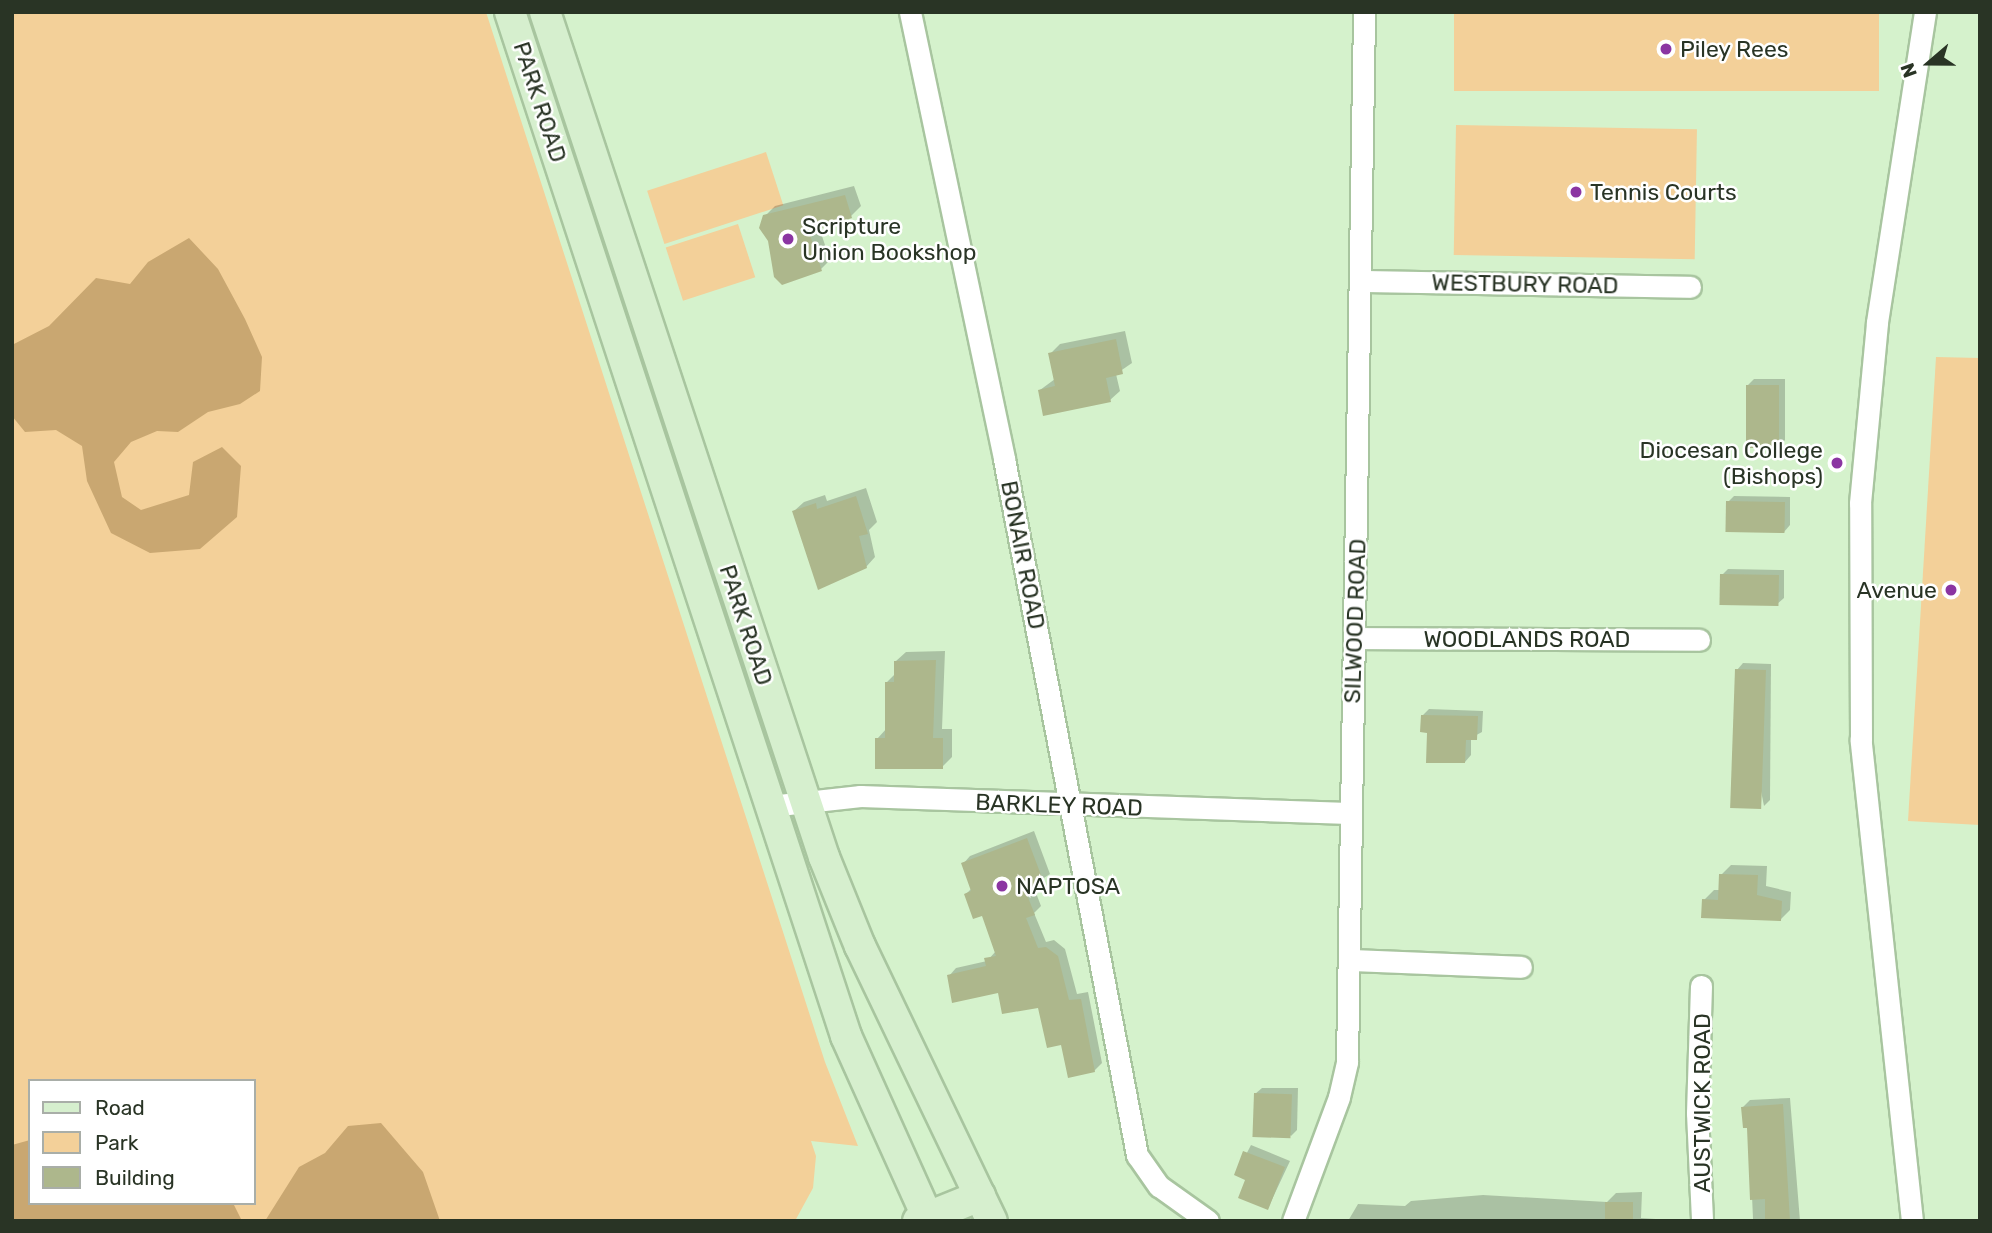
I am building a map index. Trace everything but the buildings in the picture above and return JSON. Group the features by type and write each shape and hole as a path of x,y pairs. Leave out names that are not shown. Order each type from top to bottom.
{"main road":[{"name":"PARK ROAD","path":"510,12 855,1059 925,1219"},
{"name":"PARK ROAD","path":"545,12 805,801 860,946 986,1208"},
{"path":"925,1219 986,1208"}],"street":[{"name":"BONAIR ROAD","path":"910,12 1141,1165 1159,1186 1208,1221"},
{"name":"SILWOOD ROAD","path":"1293,1221 1343,1082 1350,960 1349,814 1364,12"},
{"path":"1912,1221 1861,740 1860,503 1877,322 1925,12"},
{"name":"WESTBURY ROAD","path":"1361,281 1690,287"},
{"name":"WOODLANDS ROAD","path":"1354,638 1699,640"},
{"name":"BARKLEY ROAD","path":"770,806 860,796 1071,806 1349,814"},
{"path":"1350,960 1521,967"},
{"name":"AUSTWICK ROAD","path":"1702,986 1697,1113 1702,1221"}],"green space":[{"path":"12,12 486,12 825,1062 858,1146 811,1141 816,1156 813,1188 795,1221 12,1221"},
{"name":"Piley Rees","path":"1454,12 1879,12 1879,91 1454,91"},
{"name":"Tennis Courts","path":"1456,125 1697,129 1695,259 1454,255"},
{"path":"766,152 783,205 664,244 647,191"},
{"path":"738,224 755,277 683,301 666,247"},
{"name":"Avenue","path":"1936,357 1980,358 1980,825 1908,821"}],"shaded area":[{"path":"189,238 218,269 245,319 262,357 260,391 240,404 208,412 178,432 157,431 131,442 114,462 122,497 141,510 189,495 193,462 222,447 241,466 237,517 200,549 150,553 111,533 87,481 82,446 56,430 25,432 12,416 12,345 49,326 96,278 130,284 148,262"},
{"path":"381,1123 423,1172 440,1221 265,1221 299,1167 325,1153 348,1126"},
{"path":"28,1141 28,1205 234,1205 242,1221 12,1221 12,1145"}],"place":[{"name":"Piley Rees","path":"1666,49"},
{"name":"Tennis Courts","path":"1576,192"},
{"name":"Scripture Union Bookshop","path":"788,239"},
{"name":"Diocesan College (Bishops)","path":"1837,463"},
{"name":"Avenue","path":"1951,590"},
{"name":"NAPTOSA","path":"1002,886"}]}
